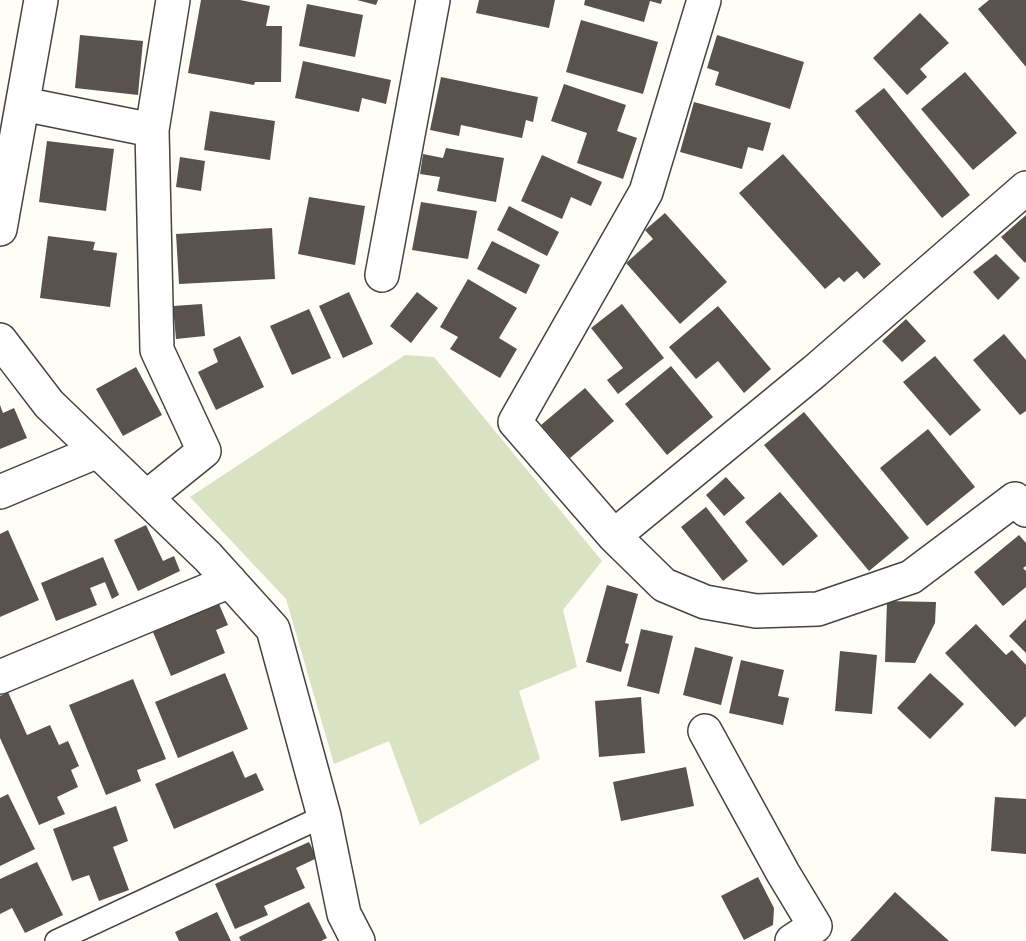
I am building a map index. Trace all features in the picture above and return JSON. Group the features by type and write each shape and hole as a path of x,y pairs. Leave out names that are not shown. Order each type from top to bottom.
{"street":[{"path":"0,229 16,93 41,0"},
{"path":"147,497 204,452 157,350 152,130 172,0"},
{"path":"382,275 434,0"},
{"path":"704,0 646,192 515,422 614,536 664,585 705,602 756,611 818,609 911,578 1015,499 1026,510"},
{"path":"16,93 152,130"},
{"path":"614,536 815,371 1026,188"},
{"path":"0,340 49,404 208,557 273,629 324,816 344,914 358,941"},
{"path":"0,492 98,451"},
{"path":"0,677 230,581"},
{"path":"705,731 783,873 815,926 792,941"}],"lane":[{"path":"56,941 324,816"}],"green space":[{"path":"405,355 434,357 602,561 563,610 577,667 519,691 540,759 420,825 389,741 334,764 286,599 190,497"}],"building":[{"path":"201,0 240,0 270,6 266,26 282,26 281,82 255,82 254,85 188,73"},
{"path":"357,0 378,0 376,5"},
{"path":"479,0 555,0 549,28 476,13"},
{"path":"585,0 662,0 661,4 650,1 644,22 584,5"},
{"path":"989,0 1026,0 1026,67 978,9"},
{"path":"307,4 363,15 355,57 299,46"},
{"path":"920,13 949,43 920,69 927,77 907,95 873,58"},
{"path":"581,20 658,42 643,94 566,72"},
{"path":"80,35 143,41 138,95 75,88"},
{"path":"717,35 804,62 790,109 715,85 719,72 707,68"},
{"path":"303,61 391,80 386,104 362,98 359,112 295,98"},
{"path":"965,72 1017,133 973,170 921,109"},
{"path":"441,77 538,97 533,122 526,120 522,138 461,125 459,136 430,130"},
{"path":"564,84 626,105 617,131 637,138 623,179 577,163 587,133 551,121"},
{"path":"884,88 970,195 942,218 855,111"},
{"path":"694,102 771,123 763,151 748,147 742,169 680,152"},
{"path":"210,111 275,121 270,160 204,150"},
{"path":"47,141 114,149 106,211 39,202"},
{"path":"446,148 504,158 496,202 437,191 440,177 420,174 423,154 443,158"},
{"path":"783,154 881,264 864,279 857,271 844,282 839,277 825,289 739,193"},
{"path":"542,155 602,182 591,206 571,197 562,219 521,201"},
{"path":"180,157 205,161 201,191 176,187"},
{"path":"309,197 365,206 355,265 298,254"},
{"path":"421,202 477,211 468,259 412,250"},
{"path":"509,206 559,232 547,256 497,230"},
{"path":"665,213 727,282 680,324 626,263 653,239 645,230"},
{"path":"1026,215 1026,261 1025,263 1001,237"},
{"path":"272,228 275,279 179,284 176,234"},
{"path":"48,236 95,242 93,250 117,253 110,307 40,298"},
{"path":"492,241 540,265 526,294 477,269"},
{"path":"996,254 1020,278 998,300 973,272"},
{"path":"468,279 517,308 499,338 517,349 500,378 450,349 458,337 440,327"},
{"path":"349,292 373,344 343,358 319,306"},
{"path":"417,292 438,308 411,343 390,326"},
{"path":"202,304 205,336 176,339 173,306"},
{"path":"622,304 664,358 618,394 607,380 623,368 591,328"},
{"path":"718,306 771,369 744,393 718,361 696,379 669,347"},
{"path":"309,309 331,358 292,375 270,326"},
{"path":"906,319 926,341 902,362 882,341"},
{"path":"1004,334 1026,360 1026,411 1020,415 973,360"},
{"path":"240,336 264,387 216,410 198,372 218,362 213,349"},
{"path":"935,356 981,410 950,436 903,382"},
{"path":"671,366 713,417 667,455 625,404"},
{"path":"136,367 162,415 123,436 96,389"},
{"path":"585,388 614,421 570,458 541,425"},
{"path":"0,405 3,413 14,408 27,438 0,449"},
{"path":"804,412 909,538 869,571 764,445"},
{"path":"928,429 975,487 927,526 880,468"},
{"path":"726,477 745,498 724,516 706,495"},
{"path":"780,492 818,536 783,566 745,522"},
{"path":"706,507 748,561 723,581 681,527"},
{"path":"146,525 163,561 174,556 180,571 138,591 114,540"},
{"path":"8,530 39,600 0,617 0,534"},
{"path":"1019,535 1026,543 1026,566 1023,568 1026,571 1026,587 1003,606 974,572"},
{"path":"103,557 119,595 112,599 105,582 90,588 97,605 56,621 41,583"},
{"path":"607,585 638,594 625,643 629,644 621,672 586,662"},
{"path":"887,601 936,602 935,623 915,663 885,662"},
{"path":"219,604 228,625 216,630 225,653 171,676 153,632"},
{"path":"1026,619 1026,653 1009,636"},
{"path":"976,624 1006,655 1012,650 1026,665 1026,716 1015,727 945,653"},
{"path":"641,629 673,636 659,694 627,686"},
{"path":"695,647 733,657 721,705 683,695"},
{"path":"840,651 877,655 872,714 835,711"},
{"path":"741,660 784,670 778,696 789,698 783,725 729,713"},
{"path":"225,673 248,729 178,758 155,702"},
{"path":"930,673 964,704 930,739 897,708"},
{"path":"133,679 166,759 137,770 141,781 106,795 69,705"},
{"path":"8,692 27,735 50,725 59,745 68,741 79,766 71,770 78,787 57,797 65,814 39,825 0,738 0,696"},
{"path":"641,697 645,753 599,757 595,701"},
{"path":"233,751 245,778 256,773 264,790 174,829 155,784"},
{"path":"686,767 694,806 621,821 613,782"},
{"path":"8,794 35,849 0,866 0,798"},
{"path":"995,797 1026,799 1026,854 991,851"},
{"path":"116,806 128,841 113,847 129,890 99,901 89,875 72,881 53,829"},
{"path":"309,842 317,858 296,868 305,888 264,906 268,915 235,929 215,884"},
{"path":"37,862 63,915 25,933 12,908 0,914 0,879"},
{"path":"758,877 774,908 773,925 744,940 721,896"},
{"path":"895,892 949,941 850,941"},
{"path":"309,902 327,938 321,941 241,941 239,937"},
{"path":"217,912 231,941 179,941 175,932"}]}
